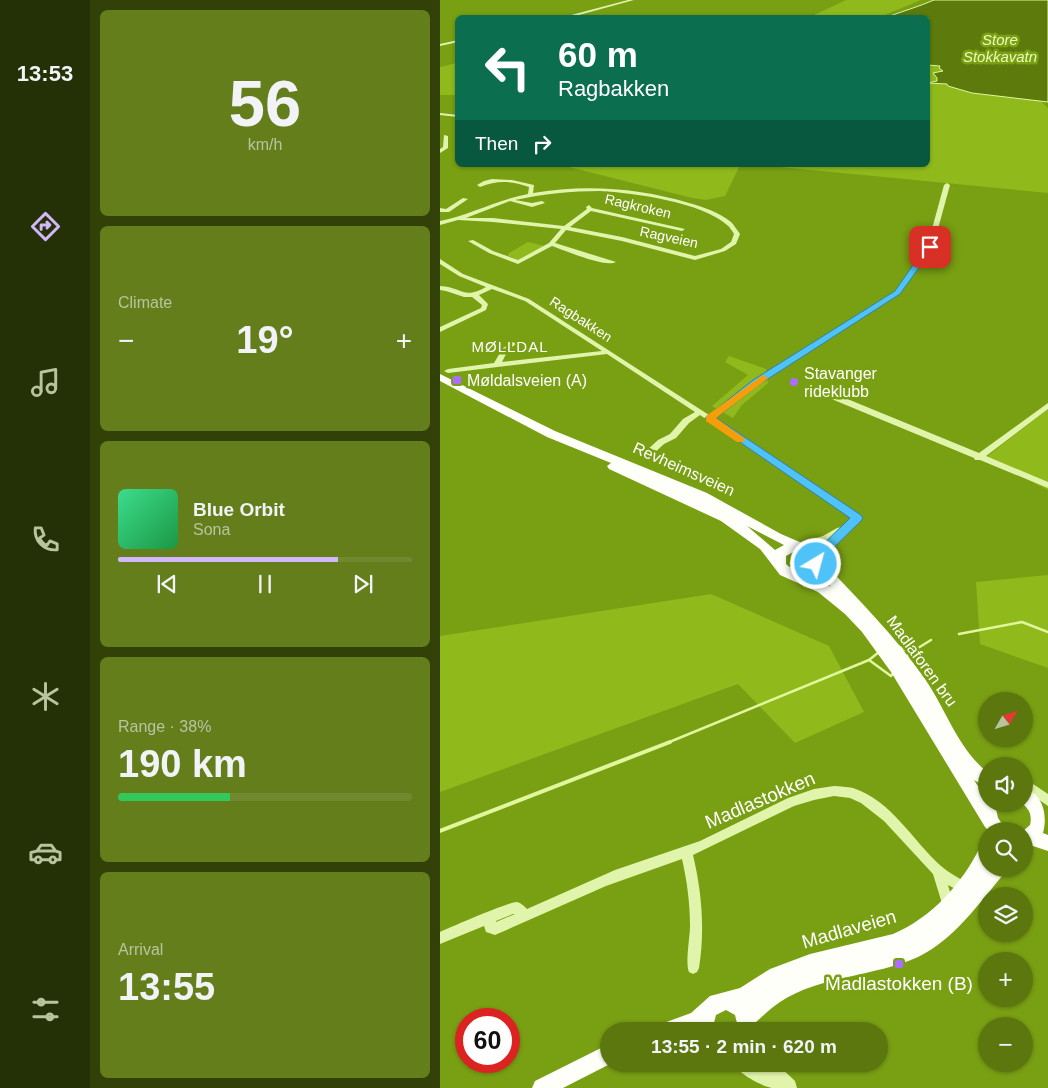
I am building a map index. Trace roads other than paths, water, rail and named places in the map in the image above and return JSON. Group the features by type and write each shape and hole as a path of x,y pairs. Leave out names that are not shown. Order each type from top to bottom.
{"main road":[{"name":"Revheimsveien","path":"444,374 602,461 726,519 764,544 778,562"},
{"name":"Revheimsveien","path":"551,434 703,496 777,538 799,546"},
{"path":"799,546 811,551 831,581 861,617 811,582 781,568 778,557 783,550 799,546"},
{"path":"792,574 806,574 812,571 816,561"},
{"name":"Madlaforen bru","path":"861,617 943,732"},
{"path":"943,732 978,773"},
{"path":"943,732 991,820"},
{"path":"1033,801 1045,811 1040,816 1038,828 1033,833"},
{"path":"1033,839 1048,843"},
{"name":"Madlaveien","path":"707,1011 717,1002 744,996 770,978 810,963 893,944 912,935 930,923 948,906 978,870"},
{"path":"750,1022 776,993 794,984 893,957 928,941 962,909 990,877"},
{"path":"725,1000 737,1003 747,1022"},
{"path":"692,1022 707,1011"},
{"path":"703,1022 707,1011"},
{"path":"542,1088 600,1059"}],"street":[{"path":"574,15 632,0"},
{"path":"440,45 455,42"},
{"path":"440,112 455,115"},
{"path":"440,151 444,149 446,136"},
{"path":"480,185 487,181 516,182 532,186 530,196"},
{"path":"710,418 757,382 898,292 930,247 947,184"},
{"name":"Ragveien","path":"440,223 459,219 493,220 566,228 622,239 695,258 722,250 735,241 737,234 733,227 723,218 695,205 606,190 551,192 530,196 510,200 459,219"},
{"path":"440,210 447,210 465,198"},
{"path":"510,200 532,205 542,203"},
{"name":"Ragkroken","path":"472,241 491,252 518,262 551,244 589,208 682,230"},
{"path":"551,244 600,260 613,262"},
{"name":"Ragbakken","path":"440,261 461,275 527,300 710,418 857,518 849,525"},
{"path":"440,288 474,295 492,286"},
{"path":"440,330 484,309 485,304 474,295"},
{"path":"497,365 506,349 513,344"},
{"path":"444,374 497,365 607,352"},
{"path":"820,391 978,458 1048,485"},
{"path":"978,458 1048,404"},
{"path":"649,453 661,442 673,436 686,421 700,412"},
{"path":"799,546 826,539 849,525"},
{"path":"816,561 849,525"},
{"name":"Madlastokken","path":"440,938 489,917 490,928 495,929 616,875 686,852 794,802 820,792 838,790 852,793 883,814 938,871 963,887"},
{"path":"686,852 694,884 696,950 692,968"},
{"name":"Madlastokken","path":"938,871 948,906"},
{"path":"753,1072 761,1077 791,1088"},
{"path":"776,1072 791,1088"}],"water":[{"name":"Store Stokkavatn","path":"934,0 1048,0 1048,102 972,93 948,86 947,84 930,83 937,81 933,73 943,71 939,68 940,66 930,65 930,15 893,15"}],"waterway":[{"path":"959,634 1022,622 1048,632"},
{"path":"910,653 931,640"},
{"path":"898,646 910,653"},
{"path":"869,660 879,652"},
{"path":"906,658 910,653"},
{"path":"667,743 869,660"},
{"path":"869,660 891,676 894,672"},
{"path":"440,831 670,742"}],"place":[{"name":"Møldalsveien (A)","path":"457,380"},
{"name":"Stavanger rideklubb","path":"794,382"},
{"name":"Madlastokken (B)","path":"899,964"}],"district":[{"name":"MØLLDAL","path":"510,346"}]}
